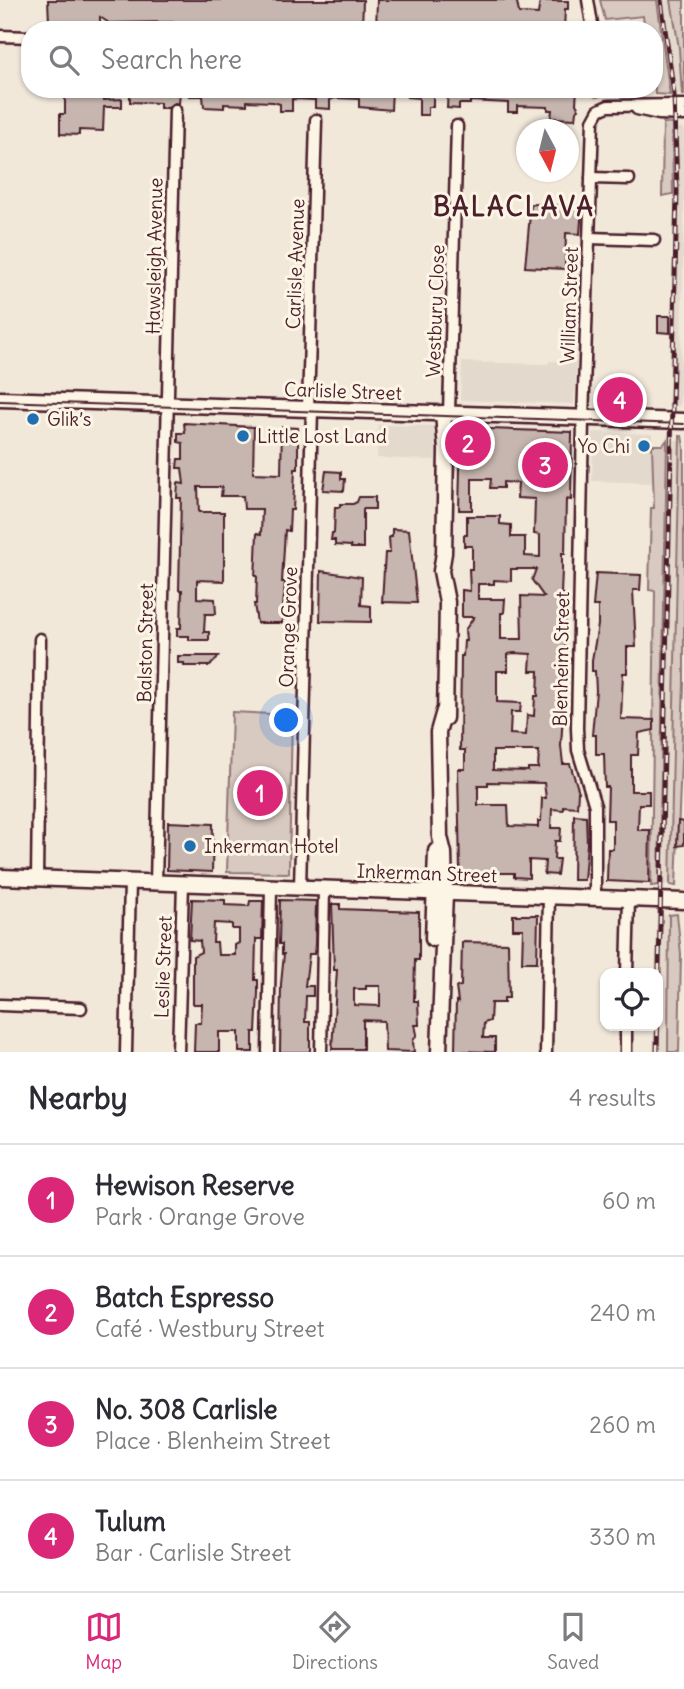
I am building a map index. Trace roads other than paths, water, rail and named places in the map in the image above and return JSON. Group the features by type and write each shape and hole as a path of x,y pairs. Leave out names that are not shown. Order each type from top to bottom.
{"street":[{"path":"588,0 592,21"},
{"path":"0,36 21,37"},
{"path":"626,106 684,105"},
{"name":"William Street","path":"583,418 593,121 599,110 608,106 626,106"},
{"path":"626,106 659,114 684,115"},
{"name":"Hawsleigh Avenue","path":"168,404 175,110"},
{"name":"Carlisle Avenue","path":"310,409 316,120"},
{"name":"Westbury Close","path":"448,413 457,126"},
{"path":"591,177 629,179"},
{"path":"589,238 654,240"},
{"name":"Carlisle Street","path":"0,399 684,421"},
{"name":"Balston Street","path":"156,883 168,404"},
{"name":"Orange Grove","path":"300,888 310,409"},
{"path":"439,1052 439,892 435,852 440,837 440,750 446,724 447,602 441,572 444,553 448,413"},
{"name":"Blenheim Street","path":"583,418 577,736 580,757 595,806 595,898"},
{"path":"37,879 40,639"},
{"name":"Inkerman Street","path":"0,877 684,901"},
{"path":"126,1052 130,882"},
{"name":"Leslie Street","path":"178,1052 183,884"},
{"path":"268,1052 271,887"},
{"path":"321,1052 324,889"},
{"path":"431,1052 439,892"},
{"path":"546,1052 549,896"},
{"path":"627,968 629,899"},
{"path":"0,1005 81,1009"},
{"path":"626,1031 626,1052"}],"tram line":[{"path":"0,401 684,424"}],"railway":[{"path":"657,1052 677,191 674,95 661,0"}],"place":[{"name":"Tulum","path":"620,400"},
{"name":"Glik’s","path":"33,419"},
{"name":"Little Lost Land","path":"243,436"},
{"name":"Batch Espresso","path":"468,443"},
{"name":"Yo Chi","path":"644,446"},
{"name":"No. 308 Carlisle","path":"545,465"},
{"name":"Hewison Reserve","path":"260,793"},
{"name":"Inkerman Hotel","path":"190,846"}],"district":[{"name":"BALACLAVA","path":"514,206"}]}
